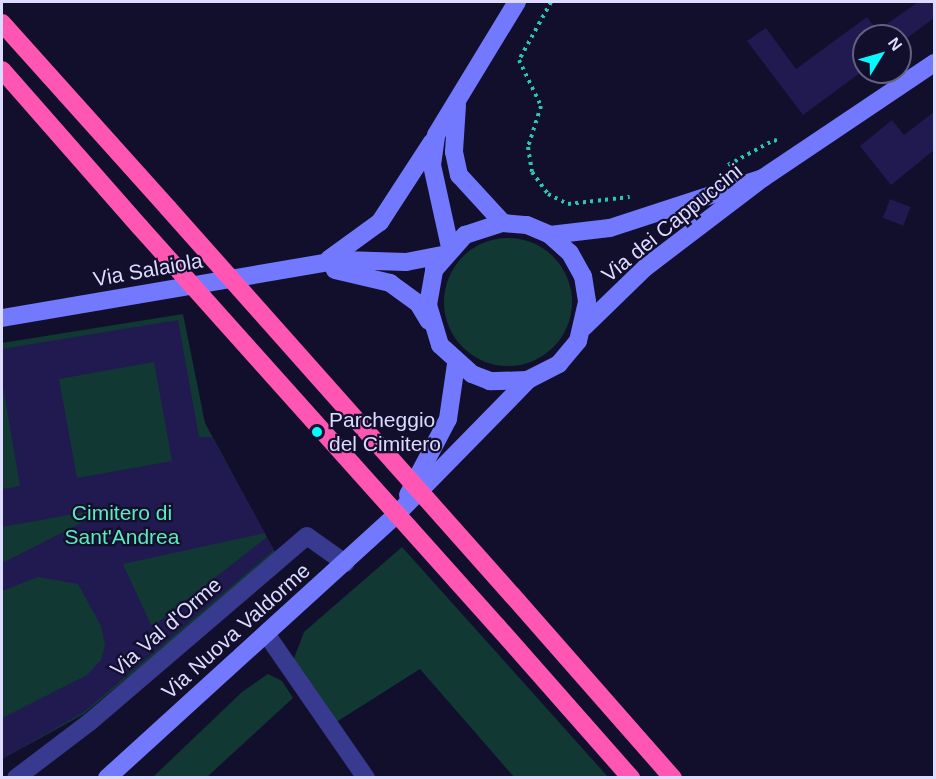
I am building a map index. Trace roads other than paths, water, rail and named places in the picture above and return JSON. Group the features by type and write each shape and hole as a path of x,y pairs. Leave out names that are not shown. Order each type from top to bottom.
{"highway":[{"path":"2,23 673,777"},
{"path":"2,70 631,777"}],"main road":[{"path":"312,266 380,222 517,2"},
{"name":"Via dei Cappuccini","path":"584,327 587,302 583,276 570,253 550,235 527,225 502,223 474,231 446,251 429,287 430,323 440,345 456,363 490,381 528,380 560,363 584,327 646,267 763,178 811,150 934,63"},
{"path":"459,97 454,128 459,175 502,223"},
{"path":"436,135 432,165 446,251"},
{"name":"Via dei Cappuccini","path":"550,235 610,228 763,178"},
{"name":"Via Salaiola","path":"2,318 312,266 406,262 446,251"},
{"name":"Via Salaiola","path":"312,266 372,275 405,292 430,323"},
{"name":"Via Nuova Valdorme","path":"394,518 448,419 456,363"},
{"name":"Via Nuova Valdorme","path":"107,777 394,518 528,380"}],"street":[{"name":"Via Val d'Orme","path":"16,777 91,721 307,536 345,563"},
{"path":"267,635 366,777"}],"place":[{"name":"Parcheggio del Cimitero","path":"317,432"}],"park label":[{"name":"Cimitero di Sant'Andrea","path":"122,525"}]}
